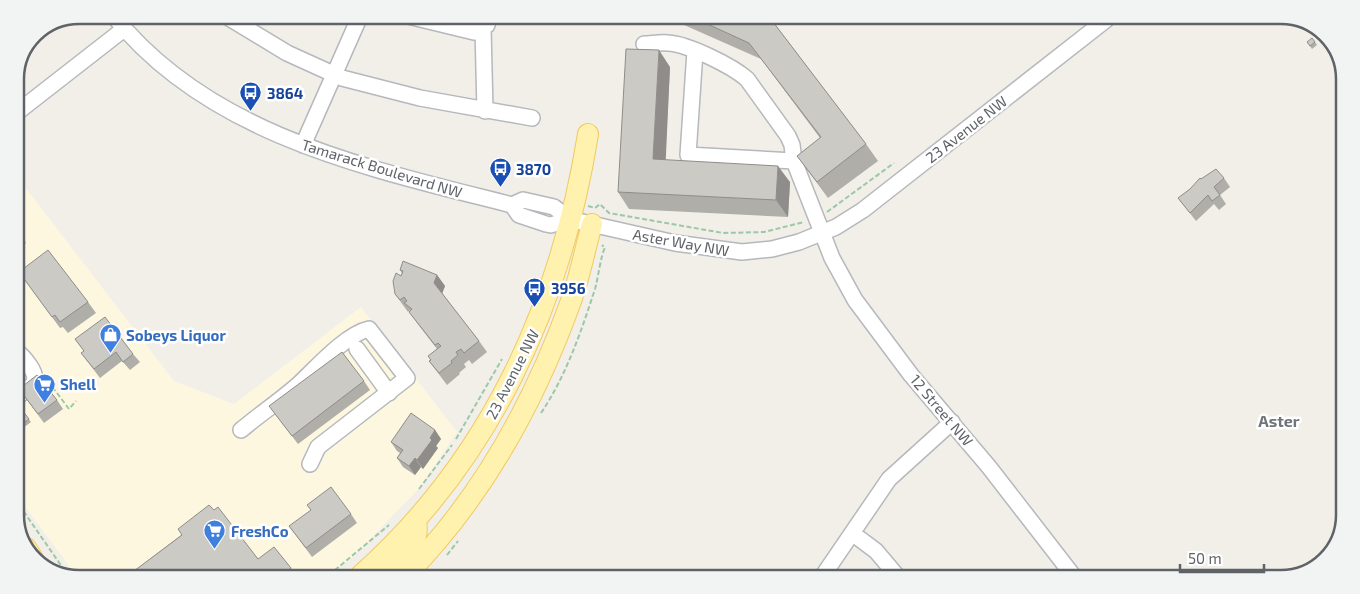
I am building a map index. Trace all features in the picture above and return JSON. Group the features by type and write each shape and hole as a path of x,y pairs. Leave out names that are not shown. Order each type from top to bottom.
{"main road":[{"name":"23 Avenue NW","path":"366,570 416,522 460,465 481,434 512,380 545,304 582,174 588,134"},
{"name":"23 Avenue NW","path":"411,570 436,542 494,461 539,380 572,298 594,216"},
{"path":"494,461 542,345 565,282 575,235 569,219"},
{"path":"391,570 414,544 417,533 416,522"}],"street":[{"name":"Tamarack Boulevard NW","path":"120,24 158,60 200,92 252,123 303,146 380,170 512,205 519,215 546,224 551,225 569,219"},
{"path":"239,24 287,53 334,75 420,98 484,111 532,118"},
{"path":"303,146 356,24"},
{"path":"438,24 469,32 483,24"},
{"path":"484,111 486,24"},
{"name":"23 Avenue NW","path":"822,234 863,210 1102,24"},
{"path":"24,107 124,29"},
{"name":"12 Street NW","path":"644,44 669,43 695,51 740,73 747,80 788,136 792,145 794,161 822,234 839,275 855,300 911,374 952,422 1068,570"},
{"path":"695,51 688,155 794,161"},
{"name":"Aster Way NW","path":"569,219 594,216 675,243 733,252 772,249 822,234"},
{"path":"241,430 299,383 316,365 360,332 369,329 406,378 318,447 310,464"},
{"path":"357,349 388,393"},
{"path":"24,361 33,372 35,380 24,391"},
{"path":"827,570 889,479 952,422"},
{"path":"852,533 876,551 891,570"}],"path":[{"path":"594,216 600,204 609,213 723,233 764,232 816,217 835,208 894,163"},
{"path":"602,245 605,248"},
{"path":"416,495 454,442 506,354"},
{"path":"79,384 87,378"},
{"path":"24,513 62,567"},
{"path":"335,570 385,527 393,523"}],"shaded area":[{"path":"24,186 174,381 234,404 361,307 457,432 421,486 355,555 336,570 72,569 24,505"}],"building":[{"path":"707,24 775,24 866,144 817,182 797,156 821,137 749,43"},
{"path":"1312,38 1315,42 1310,46 1307,42"},
{"path":"626,49 659,50 653,159 778,166 776,200 618,192"},
{"path":"1216,169 1224,178 1214,187 1220,195 1212,201 1208,195 1190,213 1178,198 1200,178"},
{"path":"48,250 88,302 60,322 55,315 52,317 24,279 24,268"},
{"path":"403,261 437,275 434,283 479,341 464,353 461,349 456,352 458,355 451,361 452,363 439,373 429,361 431,360 428,356 441,346 438,343 435,345 409,312 412,309 404,303 407,301 404,297 400,300 395,294 393,281 396,273 401,276 403,271 400,270"},
{"name":"Sobeys Liquor","path":"105,317 133,354 123,362 116,352 94,369 81,353 84,351 75,339"},
{"path":"342,352 364,381 292,436 269,406"},
{"name":"Shell","path":"37,375 57,400 38,414 24,396 24,385"},
{"path":"24,413 29,419 24,423"},
{"path":"411,413 435,430 430,438 432,440 417,460 415,458 409,466 397,458 403,450 391,442"},
{"path":"331,487 351,514 306,548 289,526 311,510 307,505"},
{"name":"FreshCo","path":"209,505 214,510 218,507 258,559 274,547 291,568 288,570 135,570 182,535 178,529"}],"place":[{"name":"3864","path":"251,112"},
{"name":"3870","path":"500,188"},
{"name":"3956","path":"535,307"},
{"name":"Sobeys Liquor","path":"110,354"},
{"name":"Shell","path":"44,403"},
{"name":"FreshCo","path":"215,550"}],"district":[{"name":"Aster","path":"1279,420"}]}
